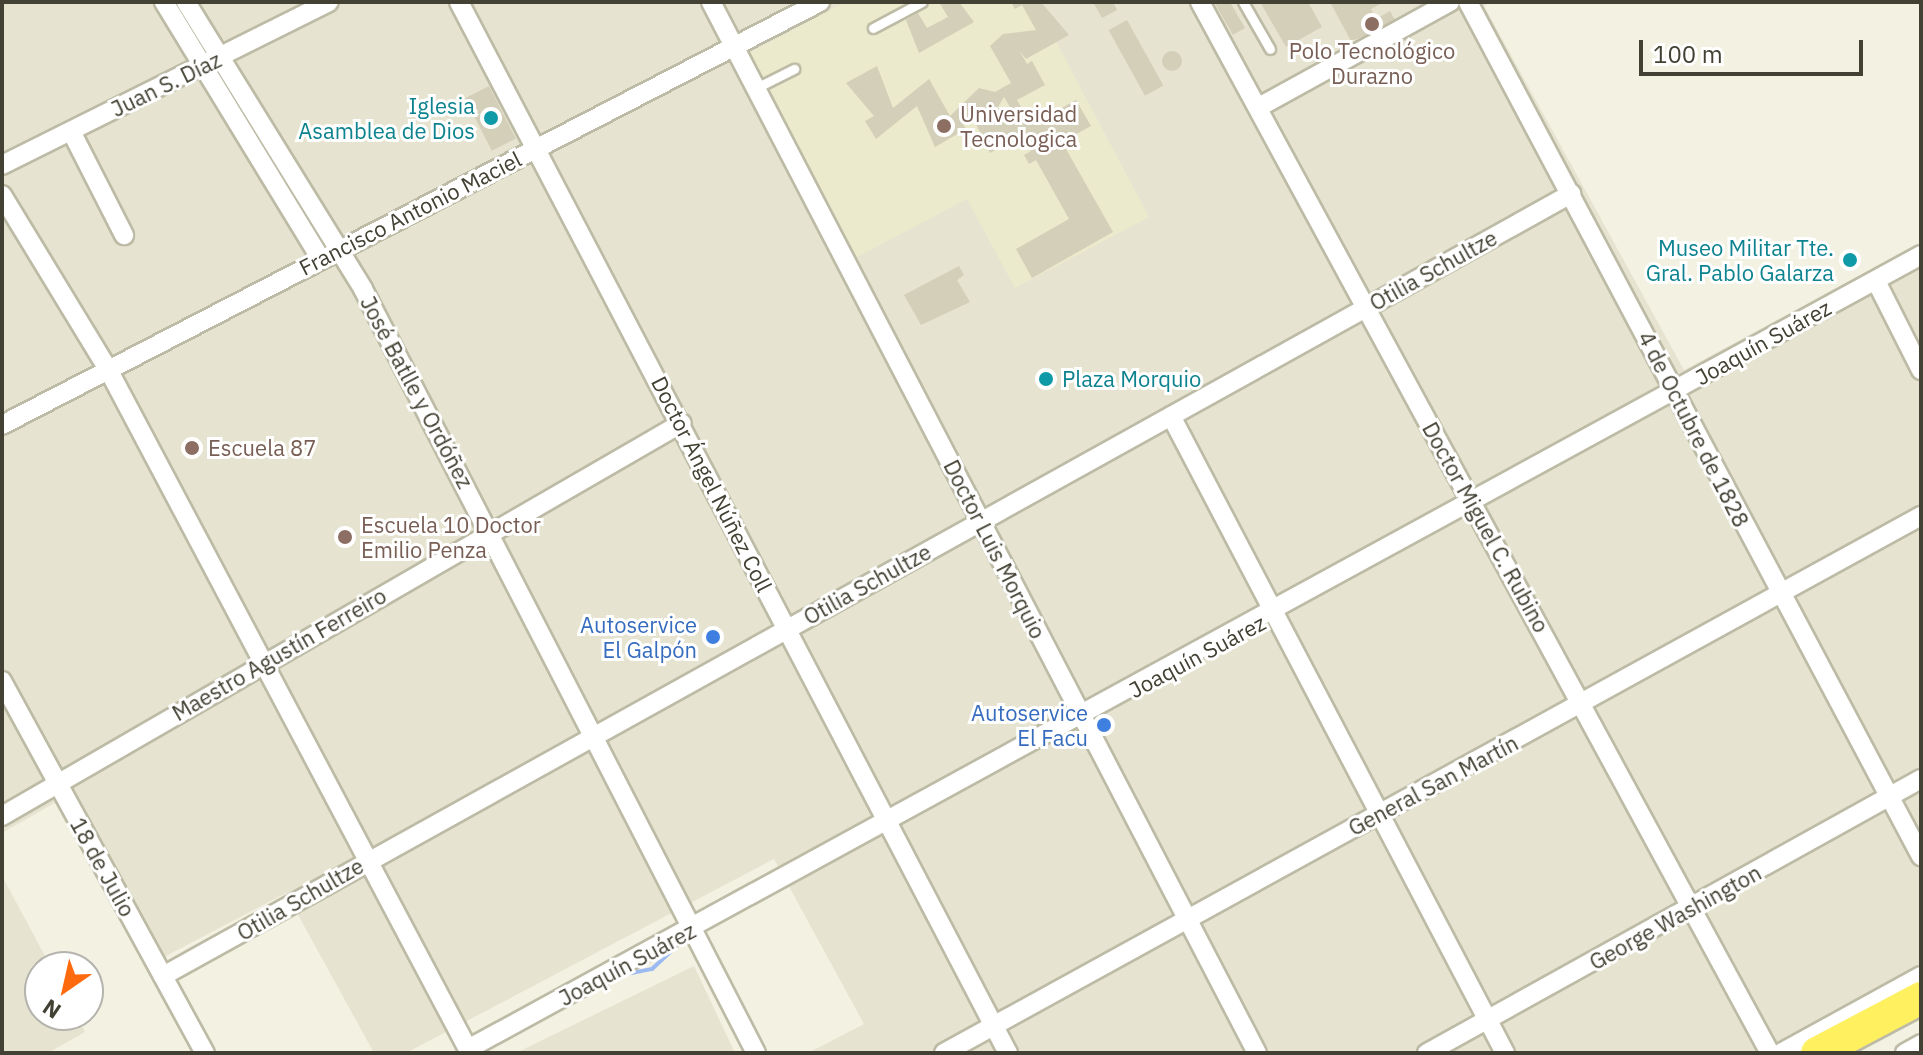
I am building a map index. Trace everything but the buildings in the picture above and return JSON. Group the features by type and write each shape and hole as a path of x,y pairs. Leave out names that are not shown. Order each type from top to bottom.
{"highway":[{"path":"1817,1053 1921,998"},
{"path":"1851,1053 1921,1015"}],"street":[{"name":"José Batlle y Ordóñez","path":"164,2 327,254 354,271 490,530 756,1053"},
{"name":"José Batlle y Ordóñez","path":"186,2 327,254"},
{"name":"Juan S. Díaz","path":"2,165 329,2"},
{"name":"Doctor Ángel Núñez Coll","path":"459,2 682,423 1008,1053"},
{"name":"Doctor Luis Morquio","path":"711,2 752,90 1257,1053"},
{"name":"Francisco Antonio Maciel","path":"2,425 327,254 820,2"},
{"name":"Doctor Miguel C. Rubino","path":"1200,2 1584,705 1770,1053"},
{"path":"1259,107 1450,2"},
{"name":"4 de Octubre de 1828","path":"1468,2 1675,390 1779,596 1921,856"},
{"path":"71,131 124,235"},
{"name":"Otilia Schultze","path":"163,976 593,733 981,522 1571,194"},
{"path":"2,195 109,371 260,664 469,1051"},
{"name":"Joaquín Suárez","path":"469,1051 1274,614 1471,500 1921,255"},
{"path":"1876,281 1921,370"},
{"path":"1171,416 1505,1053"},
{"name":"Maestro Agustín Ferreiro","path":"2,816 490,530 682,423"},
{"name":"General San Martín","path":"944,1053 1584,705 1921,516"},
{"name":"18 de Julio","path":"2,681 205,1053"},
{"name":"George Washington","path":"1427,1053 1921,779"},
{"path":"1781,1053 1921,976"},
{"path":"1905,1053 1921,1044"}],"lane":[{"path":"873,28 922,2"},
{"path":"1243,2 1270,49"},
{"path":"752,90 794,69"}],"shaded area":[{"path":"2,2 1491,2 1484,6 1684,370 1921,243 1921,964 1758,1053 808,1053 864,1024 774,859 406,1053 374,1053 286,893 164,957 72,793 2,833"},
{"name":"Universidad Tecnologica","path":"846,2 1035,2 1149,217 1015,288 967,199 857,257 749,53"},
{"path":"2,876 42,951 24,951 24,1031 85,1032 48,1053 2,1053"},
{"path":"694,966 735,1053 516,1053"}],"waterway":[{"path":"621,975 652,969 671,951"}],"place":[{"name":"Polo Tecnológico Durazno","path":"1372,24"},
{"name":"Iglesia Asamblea de Dios","path":"491,118"},
{"name":"Universidad Tecnologica","path":"944,126"},
{"name":"Museo Militar Tte. Gral. Pablo Galarza","path":"1850,260"},
{"name":"Plaza Morquio","path":"1046,379"},
{"name":"Escuela 87","path":"192,448"},
{"name":"Escuela 10 Doctor Emilio Penza","path":"345,537"},
{"name":"Autoservice El Galpón","path":"713,637"},
{"name":"Autoservice El Facu","path":"1104,725"}]}
